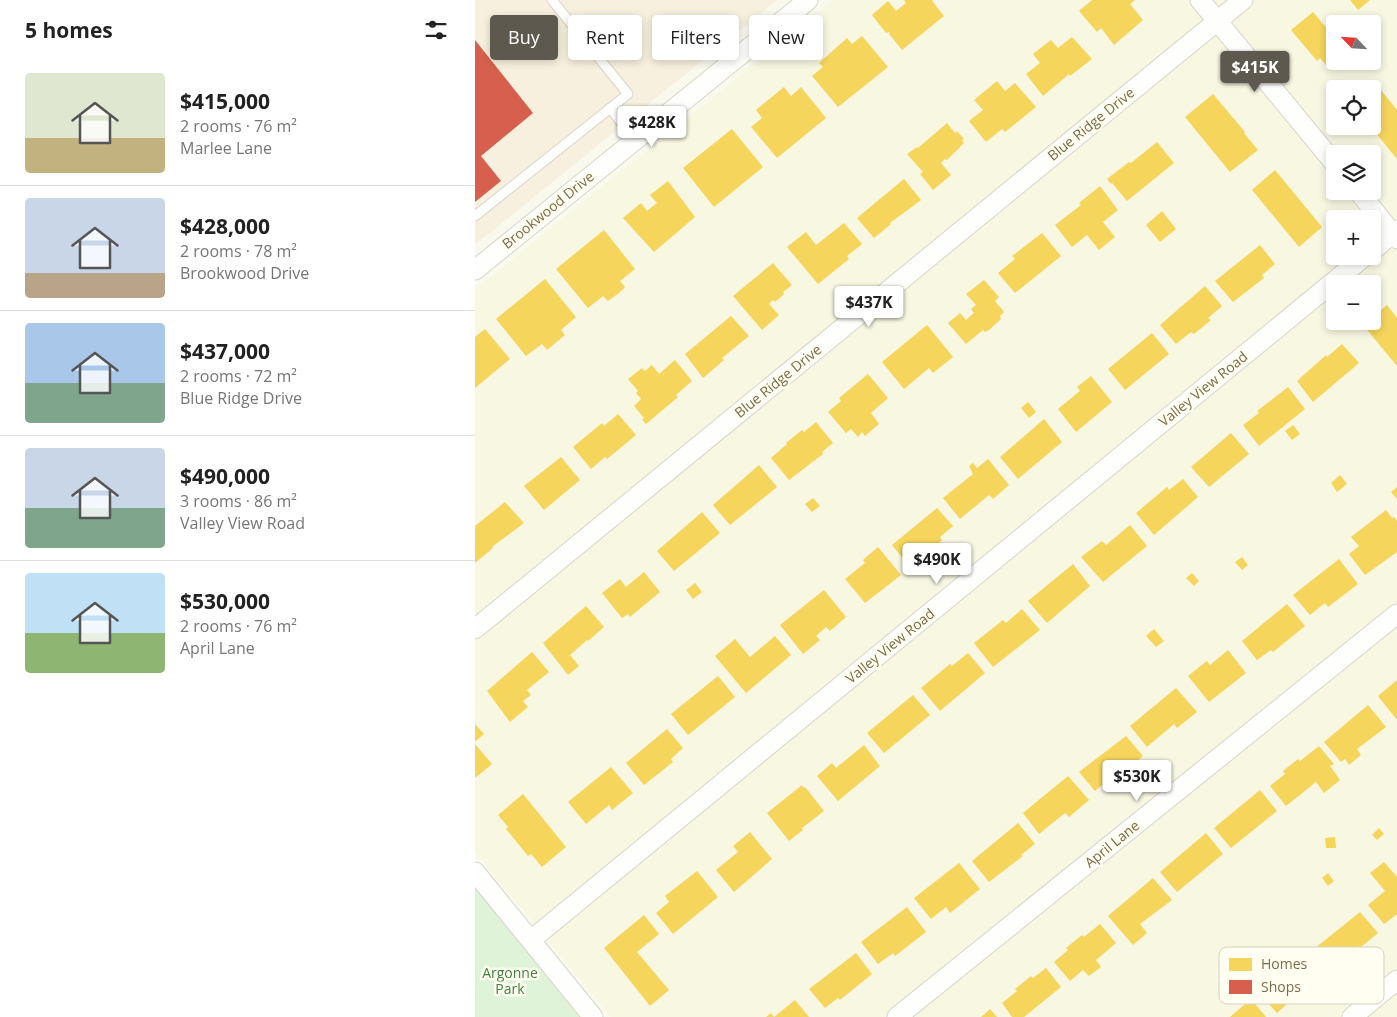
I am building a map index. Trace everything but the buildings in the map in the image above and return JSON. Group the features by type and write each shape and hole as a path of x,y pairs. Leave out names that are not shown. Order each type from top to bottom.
{"street":[{"name":"Brookwood Drive","path":"475,270 809,0"},
{"path":"1200,0 1326,153"},
{"name":"Blue Ridge Drive","path":"475,629 1243,0"},
{"path":"1365,200 1395,235 1381,245"},
{"name":"Valley View Road","path":"531,940 1354,265"},
{"name":"April Lane","path":"897,1017 1397,614"},
{"path":"475,872 593,1017"},
{"path":"1384,991 1397,980"},
{"path":"1352,1017 1368,1004"}],"lane":[{"path":"475,216 628,94 552,0"},
{"path":"610,108 635,140"}],"shaded area":[{"path":"475,0 777,0 759,15 749,15 749,23 739,31 739,15 652,15 652,60 703,60 475,245"},
{"path":"834,0 1397,0 1397,1017 611,1017 475,852 475,289 759,60 823,60 823,15 815,15"}],"green space":[{"name":"Argonne Park","path":"475,881 584,1017 475,1017"}]}
